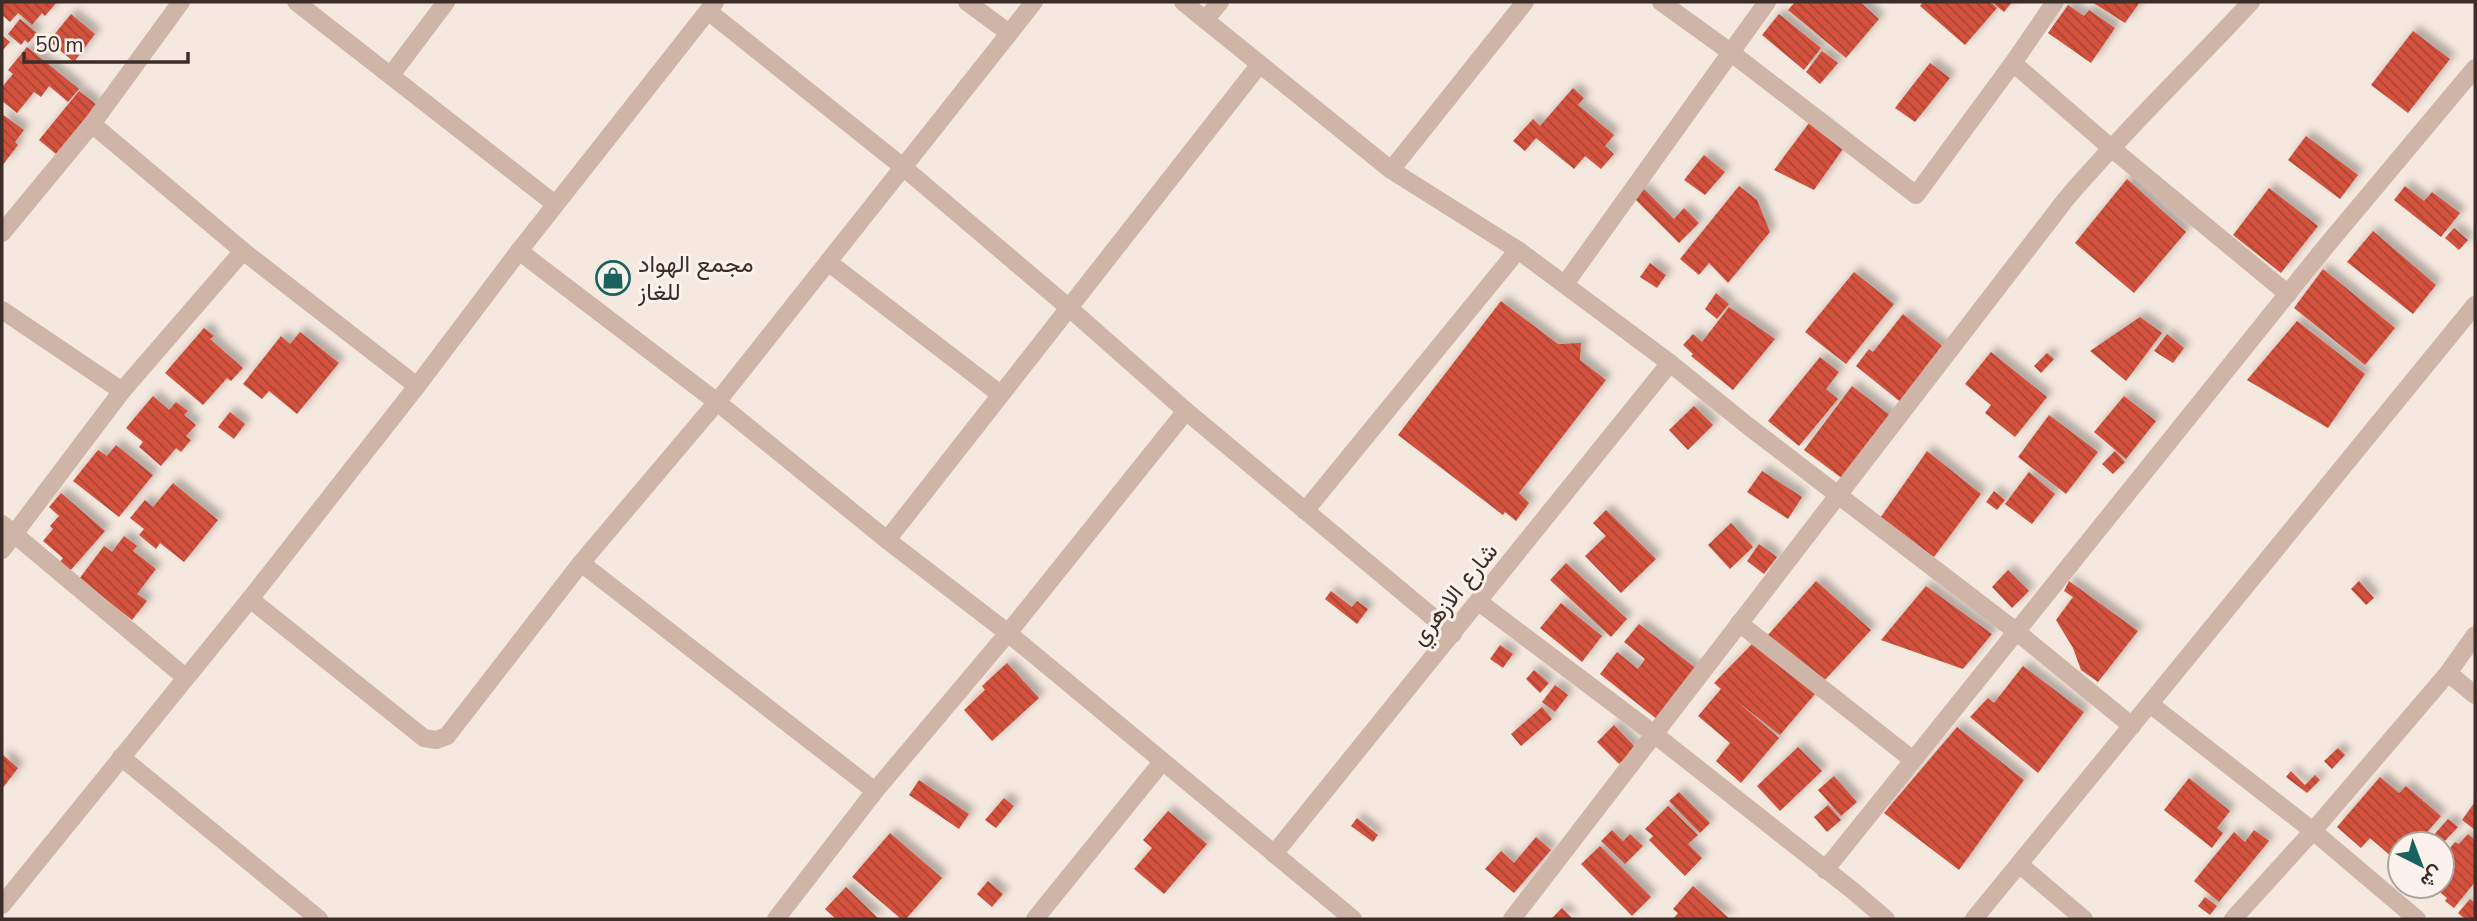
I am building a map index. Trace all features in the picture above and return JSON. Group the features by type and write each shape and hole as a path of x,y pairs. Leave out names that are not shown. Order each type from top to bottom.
{"street":[{"path":"2,233 92,124 181,2"},
{"path":"296,2 555,204"},
{"path":"391,75 446,2"},
{"path":"967,2 1009,33"},
{"path":"250,599 424,738 436,740 447,736 581,563 717,402 1034,2"},
{"path":"1183,2 1391,170 1518,250 1670,363 2017,632 2132,726"},
{"path":"1205,19 1220,2"},
{"path":"1391,170 1525,2"},
{"path":"1661,2 1916,195 2055,2"},
{"path":"1565,284 1766,2"},
{"path":"1512,919 2066,199 2110,147 2251,2"},
{"path":"2,905 250,599 711,6 1068,307 1186,411 1453,634"},
{"path":"2013,63 2288,294"},
{"path":"887,540 1259,64"},
{"path":"1825,870 2288,294 2475,68"},
{"path":"92,124 243,251 417,386"},
{"path":"1305,511 1518,250"},
{"path":"2,550 8,529 243,251"},
{"path":"519,251 717,402 887,540 1008,633 1351,919"},
{"path":"828,262 1000,394"},
{"path":"1974,919 2475,305"},
{"path":"2,310 122,391"},
{"name":"شارع الازهري","path":"1274,855 1670,363"},
{"path":"776,919 874,791 1008,633 1186,411"},
{"path":"8,529 185,677"},
{"path":"581,563 874,791"},
{"path":"1479,602 1654,734 1885,919"},
{"path":"1739,623 1913,760"},
{"path":"2233,919 2313,831 2448,673 2475,635"},
{"path":"2448,673 2475,695"},
{"path":"2150,704 2313,831 2417,919"},
{"path":"121,757 319,919"},
{"path":"1035,919 1162,762"},
{"path":"2019,864 2084,919"}],"building":[{"path":"2,2 57,2 45,16 42,13 32,25 18,13 10,22 2,15"},
{"path":"1795,2 1860,2 1879,19 1846,58 1788,10"},
{"path":"1923,2 1990,2 1997,8 1965,45 1920,6"},
{"path":"1992,2 2012,2 2004,12"},
{"path":"2092,2 2140,2 2125,23"},
{"path":"2068,5 2084,16 2089,10 2115,28 2091,63 2048,33"},
{"path":"71,14 95,34 74,62 49,41"},
{"path":"1779,14 1821,48 1804,70 1762,35"},
{"path":"20,19 37,33 28,43 25,40 21,45 8,34"},
{"path":"2413,31 2450,59 2408,113 2371,85"},
{"path":"2,35 10,42 2,51"},
{"path":"27,47 79,89 68,102 49,86 41,97 34,92 17,113 2,101 2,87 13,74 8,70"},
{"path":"1822,51 1838,63 1820,84 1806,72"},
{"path":"1930,63 1950,78 1915,122 1895,108"},
{"path":"1573,88 1584,98 1578,105 1614,135 1605,146 1614,154 1601,169 1585,156 1574,169 1536,138 1525,151 1513,141 1533,119 1540,126"},
{"path":"79,91 97,105 56,154 39,140"},
{"path":"2,114 24,130 15,142 18,145 2,166"},
{"path":"1812,119 1845,146 1814,190 1774,170"},
{"path":"2306,136 2358,175 2340,199 2288,160"},
{"path":"1704,155 1725,172 1705,195 1684,180"},
{"path":"2127,179 2186,232 2134,293 2075,243"},
{"path":"1739,186 1757,200 1770,232 1728,283 1709,263 1699,275 1680,259"},
{"path":"2405,186 2424,201 2432,192 2460,213 2441,237 2394,200"},
{"path":"1643,188 1674,219 1684,208 1699,223 1679,243 1633,197"},
{"path":"2269,188 2318,226 2281,273 2233,235"},
{"path":"2454,228 2468,240 2459,250 2445,238"},
{"path":"2373,231 2436,285 2413,314 2347,262"},
{"path":"1650,263 1666,275 1657,288 1640,277"},
{"path":"2323,269 2395,328 2365,365 2294,308"},
{"path":"1854,272 1894,304 1846,364 1805,332"},
{"path":"1716,293 1729,304 1717,319 1705,309"},
{"path":"1501,301 1558,344 1581,343 1580,360 1606,380 1519,493 1529,503 1516,521 1505,512 1503,515 1398,435"},
{"path":"1729,307 1775,339 1733,390 1691,356 1693,354 1683,345 1693,334 1702,342"},
{"path":"1903,314 1947,350 1903,404 1856,366 1869,349 1873,352"},
{"path":"2140,317 2162,333 2126,381 2090,351"},
{"path":"2297,321 2365,374 2328,428 2247,380"},
{"path":"204,328 214,336 210,339 243,368 231,381 227,378 203,405 165,373"},
{"path":"300,332 339,363 297,414 269,391 262,399 243,384 281,336 290,344"},
{"path":"2167,334 2184,348 2173,363 2154,351"},
{"path":"1991,352 2047,397 2015,437 1985,413 1991,405 1965,384"},
{"path":"2047,353 2054,359 2041,373 2034,366"},
{"path":"1820,357 1839,372 1826,389 1838,399 1799,446 1768,421"},
{"path":"1852,386 1895,419 1847,482 1804,450"},
{"path":"153,396 169,410 176,402 188,411 184,415 196,425 186,436 191,440 181,452 176,448 161,466 139,447 143,442 126,428"},
{"path":"2124,396 2156,421 2126,459 2094,432"},
{"path":"1694,406 1713,425 1688,450 1669,430"},
{"path":"230,412 245,424 234,439 218,427"},
{"path":"2049,415 2098,452 2066,494 2018,457"},
{"path":"116,445 153,475 119,517 73,481 98,450 107,456"},
{"path":"1927,451 1981,494 1934,557 1878,521"},
{"path":"2115,451 2125,462 2113,474 2102,464"},
{"path":"1762,471 1802,497 1788,519 1747,492"},
{"path":"2029,472 2055,494 2032,524 2005,504"},
{"path":"173,483 218,520 184,562 160,543 156,549 139,535 144,529 130,518 145,500 153,507"},
{"path":"1994,491 2005,500 1997,510 1986,502"},
{"path":"61,493 105,531 69,572 59,563 63,558 43,541 53,529 50,526 59,516 49,507"},
{"path":"1606,510 1656,559 1621,593 1585,556 1606,536 1593,523"},
{"path":"1731,523 1753,547 1730,569 1708,545"},
{"path":"124,536 137,546 133,551 156,569 137,594 147,601 132,620 79,579 104,546 112,552"},
{"path":"1759,544 1777,557 1764,574 1747,561"},
{"path":"1566,563 1627,619 1611,637 1550,580"},
{"path":"2008,570 2029,591 2012,608 1992,587"},
{"path":"1816,581 1871,630 1824,681 1767,636"},
{"path":"2069,581 2138,631 2098,682 2081,670 2073,648 2056,620 2073,597 2064,591"},
{"path":"2359,581 2374,598 2366,605 2351,589"},
{"path":"1926,586 1992,634 1963,669 1881,640"},
{"path":"1331,591 1352,607 1357,601 1368,609 1357,624 1325,599"},
{"path":"1561,603 1602,636 1582,662 1540,628"},
{"path":"1639,624 1698,670 1658,720 1600,674 1617,652 1638,669 1645,659 1624,642"},
{"path":"1753,643 1815,694 1780,735 1738,702 1779,738 1741,783 1716,761 1730,743 1698,716 1721,689 1714,683"},
{"path":"1500,645 1513,654 1503,668 1490,659"},
{"path":"1007,663 1039,698 992,741 964,710 985,690 982,686"},
{"path":"2023,666 2084,712 2038,773 1970,717 1988,698 1994,703"},
{"path":"1534,670 1549,683 1540,693 1526,679"},
{"path":"1555,685 1568,695 1555,712 1542,702"},
{"path":"1542,707 1552,719 1521,746 1511,734"},
{"path":"1614,725 1636,748 1619,764 1597,742"},
{"path":"1957,727 2024,780 1959,870 1884,813"},
{"path":"1798,747 1822,771 1780,811 1757,786"},
{"path":"2338,748 2345,755 2332,769 2324,761"},
{"path":"2,754 18,768 2,789"},
{"path":"2291,771 2305,785 2315,775 2320,780 2307,793 2286,777"},
{"path":"1834,776 1857,802 1841,816 1818,790"},
{"path":"2380,777 2399,793 2406,786 2441,816 2429,830 2386,830 2386,852 2370,838 2361,848 2337,827"},
{"path":"2189,778 2230,811 2217,828 2223,833 2212,848 2164,810"},
{"path":"919,780 969,814 959,829 909,795"},
{"path":"1679,792 1710,823 1700,833 1669,801"},
{"path":"1004,798 1014,806 996,828 985,820"},
{"path":"2475,802 2475,830 2462,820"},
{"path":"1828,805 1841,820 1827,832 1814,817"},
{"path":"1668,806 1698,835 1688,844 1702,858 1685,876 1649,840 1653,836 1645,829"},
{"path":"1168,811 1207,844 1164,894 1134,869 1152,848 1143,840"},
{"path":"1357,818 1378,835 1373,842 1351,826"},
{"path":"2448,819 2458,827 2455,830 2438,830"},
{"path":"1612,830 1623,841 1630,834 1643,846 1625,864 1601,841"},
{"path":"2254,830 2269,841 2219,902 2194,881 2234,832 2245,842"},
{"path":"890,833 942,878 906,919 901,919 852,877"},
{"path":"2468,834 2475,840 2475,882 2454,908 2445,901 2456,900 2456,842 2459,844"},
{"path":"1536,837 1551,850 1514,893 1485,869 1501,851 1514,863"},
{"path":"1600,846 1651,897 1632,916 1581,864"},
{"path":"988,881 1003,894 992,907 977,894"},
{"path":"1693,886 1730,919 1673,919 1678,913 1673,909"},
{"path":"846,887 879,919 836,919 825,909"},
{"path":"2205,897 2217,906 2210,915 2198,906"},
{"path":"2470,899 2475,903 2475,919 2465,919 2458,913"},
{"path":"1562,908 1573,919 1551,919"}],"place":[{"name":"مجمع الهواد للغاز","path":"613,278"}]}
